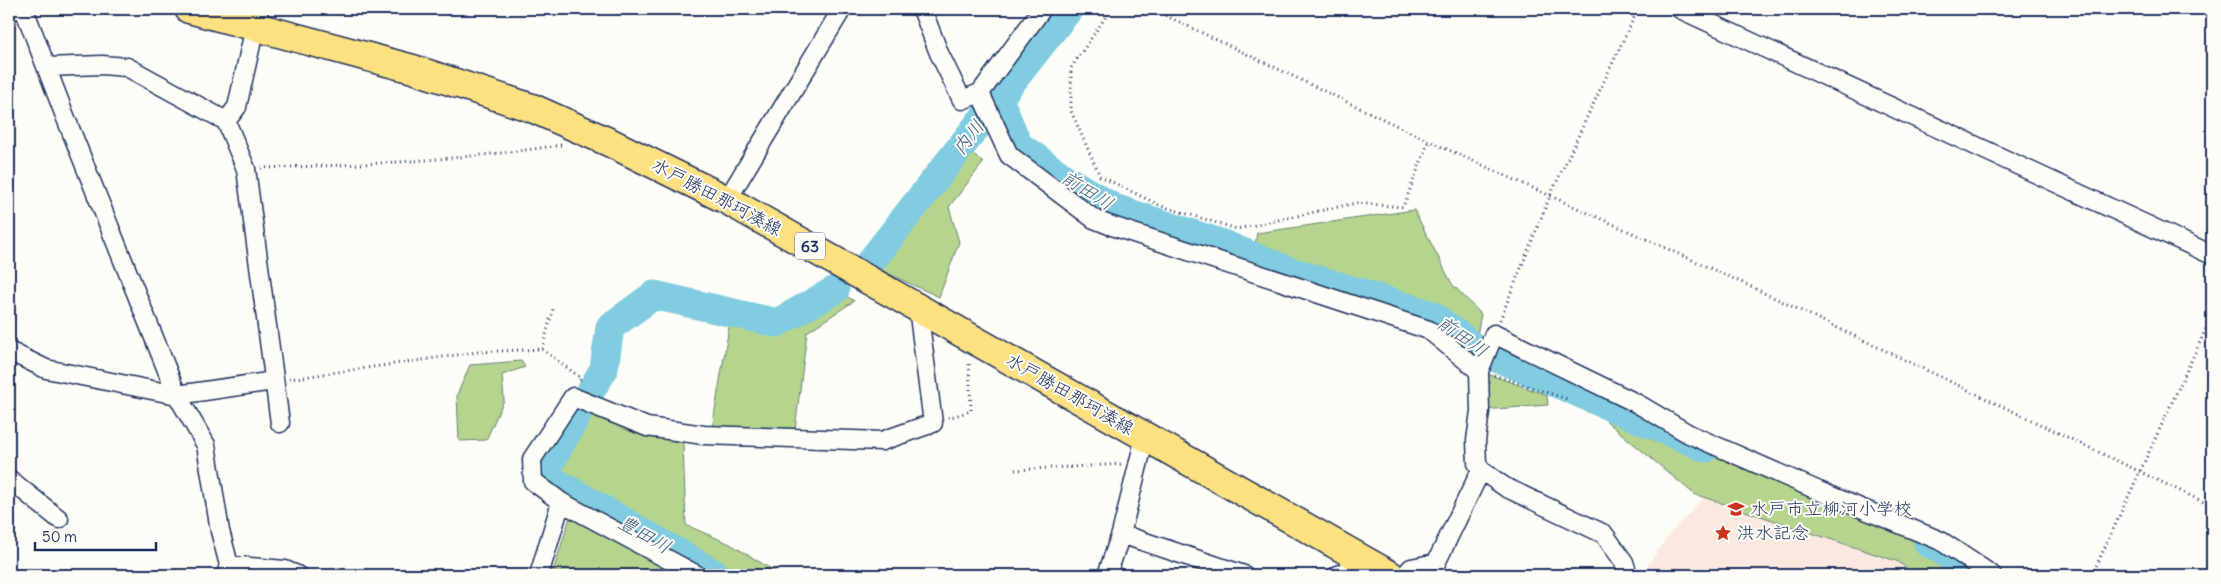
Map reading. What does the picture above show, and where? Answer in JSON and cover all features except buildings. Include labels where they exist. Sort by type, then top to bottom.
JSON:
[{"type":"main road","name":"水戸勝田那珂湊線","points":[[189,9],[257,18],[532,108],[611,143],[727,200],[1390,575]]},
{"type":"street","points":[[9,13],[14,9]]},
{"type":"street","points":[[24,9],[177,395],[206,445],[228,570],[285,570],[297,575]]},
{"type":"street","points":[[727,200],[842,9]]},
{"type":"street","points":[[922,9],[939,54],[962,100],[982,98]]},
{"type":"street","points":[[982,98],[1042,9]]},
{"type":"street","points":[[1680,9],[2212,256]]},
{"type":"street","points":[[226,121],[237,107],[257,18]]},
{"type":"street","points":[[46,67],[102,65],[127,68],[226,121],[246,169],[280,423]]},
{"type":"street","points":[[982,98],[1009,155],[1094,219],[1109,226],[1429,330],[1479,371]]},
{"type":"street","points":[[697,575],[561,502],[533,481],[532,459],[573,396],[647,427],[704,435],[882,441],[933,423],[918,308]]},
{"type":"street","points":[[1628,575],[1624,562],[1604,534],[1505,487],[1481,470],[1477,463],[1476,441],[1480,411],[1479,371],[1494,334],[1638,404],[1689,434],[1819,491],[1941,541],[1992,575]]},
{"type":"street","points":[[9,351],[46,369],[177,395],[274,381]]},
{"type":"street","points":[[1107,575],[1121,534],[1145,437]]},
{"type":"street","points":[[1405,575],[1411,568],[1436,563],[1481,470]]},
{"type":"street","points":[[9,478],[59,519]]},
{"type":"street","points":[[539,575],[561,502]]},
{"type":"street","points":[[1121,534],[1244,575]]},
{"type":"street","points":[[1338,575],[1345,572],[1358,557]]},
{"type":"path","points":[[1111,9],[1071,68],[1071,111],[1100,176],[1161,206],[1237,229],[1356,203],[1403,208],[1429,142]]},
{"type":"path","points":[[1152,9],[1429,142],[1743,284],[2212,506]]},
{"type":"path","points":[[1494,334],[1550,196],[1638,9]]},
{"type":"path","points":[[246,169],[390,164],[510,152],[565,144]]},
{"type":"path","points":[[542,348],[553,309]]},
{"type":"path","points":[[2092,575],[2212,316]]},
{"type":"path","points":[[933,423],[971,411],[969,337]]},
{"type":"path","points":[[274,381],[478,352],[542,348],[581,378],[573,396]]},
{"type":"path","points":[[1479,371],[1566,399]]},
{"type":"path","points":[[1015,470],[1139,463]]},
{"type":"shaded area","name":"水戸市立柳河小学校","points":[[1718,483],[1929,575],[1641,575],[1669,535]]},
{"type":"green space","points":[[970,150],[983,163],[949,207],[959,242],[939,297],[872,266]]},
{"type":"green space","points":[[1414,210],[1452,284],[1481,314],[1475,346],[1436,309],[1254,250],[1257,233]]},
{"type":"green space","points":[[842,293],[854,301],[807,332],[795,430],[712,428],[730,321],[780,328]]},
{"type":"green space","points":[[521,361],[525,367],[502,375],[504,400],[486,440],[459,441],[457,395],[470,365]]},
{"type":"green space","points":[[1479,371],[1547,395],[1548,405],[1482,410]]},
{"type":"green space","points":[[1581,400],[1937,547],[1971,575],[1914,575],[1899,562],[1694,494]]},
{"type":"green space","points":[[589,414],[638,433],[683,443],[686,525],[730,544],[781,575],[730,575],[555,472]]},
{"type":"green space","points":[[570,517],[681,574],[681,575],[552,575]]},
{"type":"waterway","name":"内川","points":[[868,265],[1069,9]]},
{"type":"waterway","name":"前田川","points":[[999,99],[1018,145],[1067,180],[1114,208],[1220,243],[1287,270],[1432,315],[1483,354],[1505,361],[1706,448]]},
{"type":"waterway","name":"内川","points":[[587,397],[604,369],[610,327],[654,295],[777,323],[835,290]]},
{"type":"waterway","name":"豊田川","points":[[583,404],[543,475],[717,575]]},
{"type":"waterway","points":[[566,501],[569,490]]},
{"type":"waterway","name":"前田川","points":[[1928,543],[1937,547],[1976,575]]},
{"type":"place","name":"水戸市立柳河小学校","points":[[1736,509]]},
{"type":"place","name":"洪水記念","points":[[1723,533]]}]
